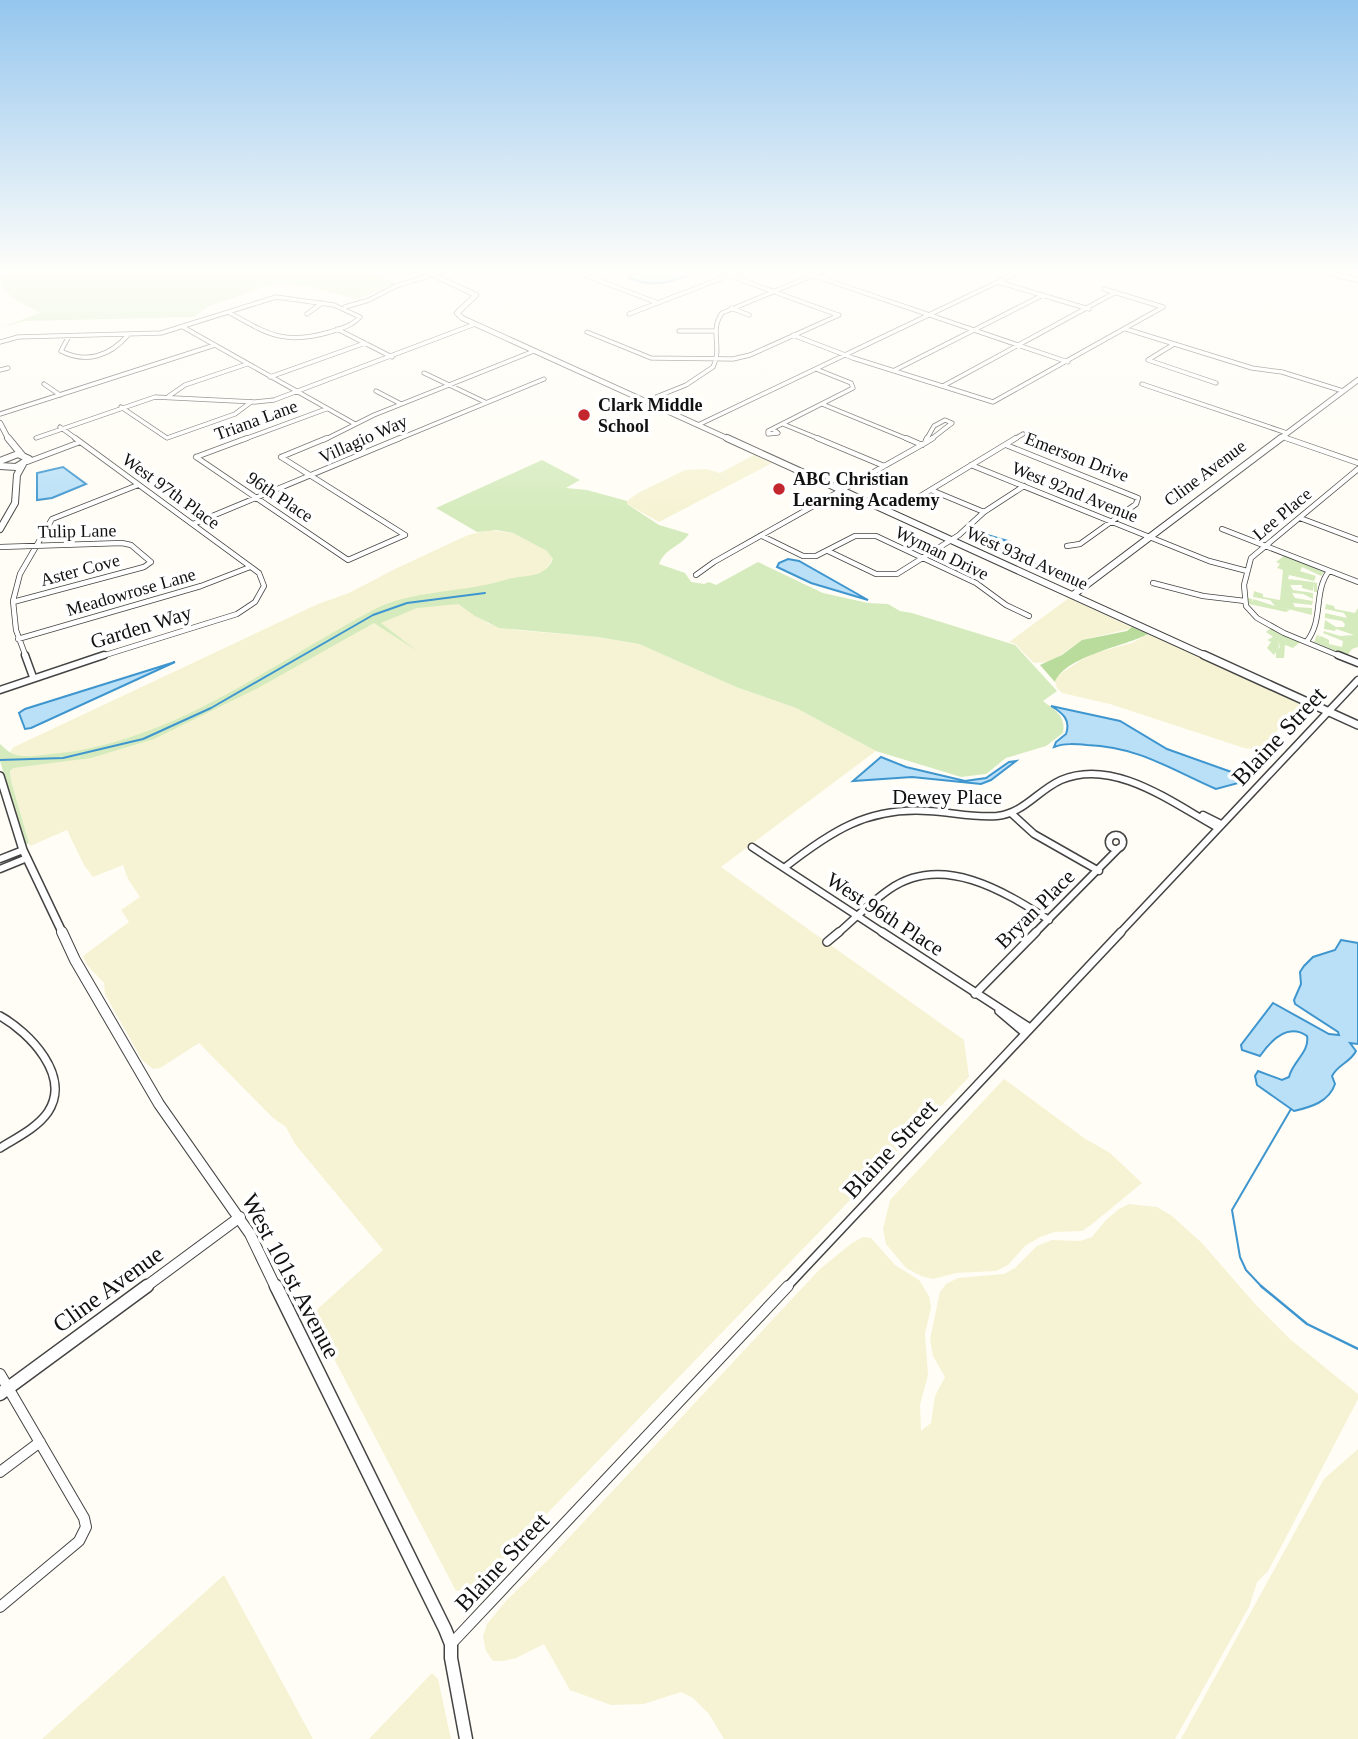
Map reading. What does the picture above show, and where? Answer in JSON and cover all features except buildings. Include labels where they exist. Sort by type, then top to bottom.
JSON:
[{"type":"street","points":[[61,351],[77,358],[110,351]]},
{"type":"street","points":[[0,414],[196,351]]},
{"type":"street","points":[[225,351],[355,424]]},
{"type":"street","points":[[270,376],[342,351]]},
{"type":"street","points":[[381,351],[392,357]]},
{"type":"street","points":[[36,438],[60,427],[151,398],[169,396],[270,400],[406,351]]},
{"type":"street","points":[[313,477],[281,457],[323,441],[401,404],[535,351]]},
{"type":"street","name":"West 93rd Avenue","points":[[535,351],[1358,725]]},
{"type":"street","points":[[634,351],[651,358],[716,359],[741,358],[756,351]]},
{"type":"street","points":[[646,401],[702,376],[713,368],[716,351]]},
{"type":"street","points":[[835,351],[993,402],[1087,351]]},
{"type":"street","points":[[698,425],[853,351]]},
{"type":"street","points":[[895,370],[932,351]]},
{"type":"street","points":[[943,386],[1010,351]]},
{"type":"street","points":[[1035,351],[1068,362]]},
{"type":"street","points":[[1162,351],[1148,360],[1216,383]]},
{"type":"street","points":[[1200,351],[1343,391]]},
{"type":"street","points":[[169,396],[189,383],[247,364]]},
{"type":"street","points":[[0,370],[8,368]]},
{"type":"street","points":[[772,429],[851,390],[853,384],[815,369]]},
{"type":"street","points":[[424,373],[485,402]]},
{"type":"street","name":"Villagio Way","points":[[193,524],[313,477],[393,440],[544,379]]},
{"type":"street","name":"Cline Avenue","points":[[1073,595],[1358,380]]},
{"type":"street","points":[[44,384],[60,395]]},
{"type":"street","points":[[1142,384],[1358,463]]},
{"type":"street","points":[[376,391],[401,404]]},
{"type":"street","points":[[121,407],[167,438],[235,414],[251,401]]},
{"type":"street","points":[[822,404],[924,444]]},
{"type":"street","name":"Triana Lane","points":[[196,457],[326,410]]},
{"type":"street","points":[[696,575],[924,444],[951,423],[945,420],[937,423],[929,431],[924,444]]},
{"type":"street","points":[[0,423],[13,447],[24,459]]},
{"type":"street","points":[[783,424],[884,466]]},
{"type":"street","name":"West 97th Place","points":[[60,427],[264,579]]},
{"type":"street","points":[[913,505],[914,500],[1023,434]]},
{"type":"street","points":[[2,463],[43,455],[80,442]]},
{"type":"street","name":"Emerson Drive","points":[[1006,445],[1138,498],[1136,504],[1110,522]]},
{"type":"street","points":[[2,463],[13,447]]},
{"type":"street","name":"96th Place","points":[[196,457],[348,560],[405,535],[313,477]]},
{"type":"street","points":[[2,463],[24,459]]},
{"type":"street","points":[[0,529],[15,503],[17,475],[24,459]]},
{"type":"street","points":[[2,463],[17,475]]},
{"type":"street","name":"West 92nd Avenue","points":[[971,465],[1214,563],[1247,571]]},
{"type":"street","name":"Lee Place","points":[[1245,601],[1247,571],[1251,558],[1358,469]]},
{"type":"street","points":[[33,677],[18,639],[13,602],[18,579],[36,545],[50,523],[58,516],[138,485]]},
{"type":"street","points":[[828,551],[876,574],[897,574],[952,540],[969,528],[984,512],[1024,486]]},
{"type":"street","points":[[931,490],[984,512]]},
{"type":"street","points":[[1300,518],[1358,540]]},
{"type":"street","points":[[1067,546],[1078,545],[1110,522]]},
{"type":"street","points":[[1222,528],[1358,582]]},
{"type":"street","name":"Wyman Drive","points":[[762,536],[803,556],[816,556],[863,534],[876,536],[976,583],[1029,616]]},
{"type":"street","name":"Tulip Lane","points":[[0,547],[122,543],[131,545],[149,560]]},
{"type":"street","name":"Aster Cove","points":[[13,602],[144,567],[150,563],[149,560]]},
{"type":"street","name":"Meadowrose Lane","points":[[18,639],[201,586],[250,567]]},
{"type":"street","points":[[1307,641],[1318,628],[1320,584],[1329,571]]},
{"type":"street","name":"Garden Way","points":[[0,687],[237,614],[260,597],[264,591],[264,579]]},
{"type":"street","points":[[1153,583],[1202,596],[1245,601],[1248,610],[1260,620],[1358,663]]},
{"type":"street","name":"Blaine Street","points":[[451,1644],[1358,680]]},
{"type":"street","name":"Dewey Place","points":[[784,868],[841,826],[877,812],[916,809],[986,817],[1011,813],[1023,808],[1059,781],[1093,775],[1135,783],[1220,826]]},
{"type":"street","name":"West 101st Avenue","points":[[0,776],[25,854],[75,960],[159,1104],[240,1217],[451,1644],[451,1658],[466,1739]]},
{"type":"street","points":[[1011,813],[1034,834],[1099,871]]},
{"type":"street","name":"West 96th Place","points":[[752,847],[975,994],[998,1010],[1004,1018],[1028,1030]]},
{"type":"street","name":"Bryan Place","points":[[975,994],[1119,848]]},
{"type":"street","points":[[0,859],[25,854]]},
{"type":"street","points":[[0,869],[25,854]]},
{"type":"street","points":[[827,942],[901,881],[925,874],[979,881],[995,887],[1049,920]]},
{"type":"street","points":[[0,1016],[29,1035],[44,1058],[56,1088],[50,1108],[33,1126],[0,1148]]},
{"type":"street","name":"Cline Avenue","points":[[4,1391],[240,1217]]},
{"type":"street","points":[[0,1374],[4,1391],[40,1442],[84,1518],[85,1532],[79,1541],[0,1607]]},
{"type":"street","points":[[0,1472],[40,1442]]},
{"type":"shaded area","points":[[754,455],[772,463],[659,522],[627,504],[627,501],[638,493],[685,470],[706,469],[720,473]]},
{"type":"shaded area","points":[[489,530],[513,533],[547,551],[553,559],[544,571],[459,605],[489,624],[515,630],[598,637],[639,644],[736,687],[796,708],[876,751],[721,867],[964,1040],[969,1077],[506,1556],[466,1589],[456,1591],[311,1315],[383,1250],[295,1144],[286,1127],[273,1118],[199,1043],[160,1068],[153,1069],[142,1060],[105,994],[104,983],[87,965],[83,956],[129,922],[121,910],[140,897],[128,879],[123,865],[93,877],[67,830],[30,846],[11,782],[10,752],[14,747],[318,604],[349,593],[468,535]]},
{"type":"shaded area","points":[[1069,598],[1133,628],[1082,640],[1051,662],[1034,663],[1015,644],[1009,642]]},
{"type":"shaded area","points":[[1148,634],[1308,707],[1279,727],[1272,741],[1255,749],[1244,748],[1110,704],[1062,693],[1057,688],[1057,676],[1081,660],[1094,653],[1132,643]]},
{"type":"shaded area","points":[[1004,1079],[1084,1138],[1110,1153],[1142,1183],[1082,1231],[1055,1232],[1040,1237],[1025,1246],[1008,1265],[996,1271],[956,1273],[933,1279],[921,1276],[906,1268],[886,1244],[883,1229],[890,1200]]},
{"type":"shaded area","points":[[1129,1204],[1157,1207],[1172,1216],[1202,1243],[1255,1304],[1291,1340],[1358,1394],[1358,1399],[1282,1545],[1268,1571],[1257,1582],[1249,1607],[1175,1739],[724,1739],[709,1714],[693,1698],[681,1692],[644,1704],[611,1705],[570,1690],[544,1644],[516,1658],[493,1661],[486,1651],[483,1636],[487,1624],[505,1602],[549,1559],[820,1269],[852,1243],[863,1237],[871,1238],[895,1265],[919,1280],[929,1296],[931,1307],[925,1334],[928,1375],[920,1405],[921,1431],[931,1423],[935,1396],[945,1377],[933,1356],[930,1339],[940,1292],[946,1284],[958,1278],[1004,1274],[1015,1268],[1037,1246],[1052,1240],[1080,1241],[1092,1237],[1106,1220]]},
{"type":"shaded area","points":[[1358,1449],[1358,1739],[1181,1739],[1324,1479]]},
{"type":"shaded area","points":[[224,1575],[313,1739],[42,1739]]},
{"type":"shaded area","points":[[432,1673],[438,1679],[451,1739],[369,1739]]},
{"type":"green space","points":[[542,460],[580,480],[566,488],[587,490],[627,501],[627,504],[659,525],[689,534],[665,554],[659,564],[685,573],[691,582],[709,582],[716,585],[758,562],[823,593],[868,603],[888,604],[900,611],[1015,645],[1057,691],[1043,701],[1061,718],[1063,733],[1046,746],[1006,758],[986,774],[961,777],[876,751],[796,708],[736,687],[639,644],[598,637],[499,628],[458,604],[417,608],[381,623],[417,651],[374,623],[258,688],[154,739],[91,758],[13,768],[10,771],[11,781],[29,843],[25,845],[0,761],[0,744],[13,754],[24,756],[105,745],[147,731],[227,694],[381,606],[411,597],[539,573],[549,566],[553,559],[547,551],[513,533],[496,530],[477,532],[436,508]]},
{"type":"green space","points":[[1270,549],[1324,572],[1321,576],[1302,567],[1300,571],[1316,576],[1314,581],[1289,575],[1288,579],[1317,583],[1317,592],[1314,592],[1314,583],[1313,591],[1302,588],[1302,585],[1290,585],[1293,590],[1313,593],[1313,599],[1292,593],[1295,598],[1313,601],[1312,605],[1293,603],[1295,607],[1312,608],[1312,615],[1249,604],[1248,598],[1252,599],[1252,602],[1253,599],[1275,606],[1270,600],[1253,597],[1254,591],[1263,594],[1263,597],[1280,600],[1283,570],[1277,568],[1280,564],[1276,562],[1284,556]]},
{"type":"green space","points":[[1326,604],[1334,606],[1335,609],[1355,613],[1358,608],[1358,647],[1352,649],[1347,656],[1314,642],[1317,635],[1320,636],[1317,640],[1321,636],[1329,640],[1329,644],[1342,647],[1343,641],[1323,633],[1324,631],[1340,636],[1354,635],[1336,629],[1324,629],[1325,620],[1336,627],[1344,627],[1345,624],[1325,618],[1325,613],[1347,618],[1344,613],[1325,609]]},
{"type":"green space","points":[[1132,627],[1148,634],[1071,665],[1055,682],[1040,665],[1062,655],[1082,640],[1127,631]]},
{"type":"green space","points":[[1271,628],[1301,641],[1293,648],[1285,645],[1284,658],[1276,658],[1276,652],[1274,655],[1267,648],[1271,642],[1267,640],[1273,637],[1266,632]]},
{"type":"water","points":[[63,467],[86,484],[52,498],[37,500],[37,473]]},
{"type":"water","points":[[984,534],[1011,542],[1038,567],[976,539]]},
{"type":"water","points":[[788,559],[799,561],[868,600],[811,583],[777,567]]},
{"type":"water","points":[[175,662],[25,729],[19,713],[25,709]]},
{"type":"water","points":[[1051,706],[1120,721],[1167,749],[1237,774],[1243,778],[1242,782],[1216,789],[1154,760],[1123,750],[1074,744],[1054,747],[1066,734],[1067,721]]},
{"type":"water","points":[[881,757],[906,767],[965,781],[986,778],[1009,762],[1016,761],[991,780],[981,784],[912,777],[853,781]]},
{"type":"water","points":[[1341,940],[1358,943],[1358,1044],[1350,1043],[1356,1051],[1332,1076],[1335,1084],[1328,1095],[1313,1105],[1294,1111],[1257,1085],[1255,1076],[1258,1071],[1282,1080],[1289,1077],[1306,1047],[1307,1036],[1300,1032],[1287,1032],[1269,1044],[1260,1056],[1242,1050],[1241,1045],[1273,1003],[1329,1034],[1339,1035],[1295,1004],[1294,1000],[1301,984],[1300,972],[1304,966],[1313,957],[1335,950]]},
{"type":"waterway","points":[[0,760],[63,758],[143,739],[211,708],[373,615],[407,603],[485,593]]},
{"type":"waterway","points":[[1262,1286],[1246,1270],[1240,1257],[1232,1210],[1291,1109]]},
{"type":"waterway","points":[[1262,1286],[1307,1324],[1358,1349]]},
{"type":"place","name":"Clark Middle School","points":[[584,415]]},
{"type":"place","name":"ABC Christian Learning Academy","points":[[779,489]]}]
